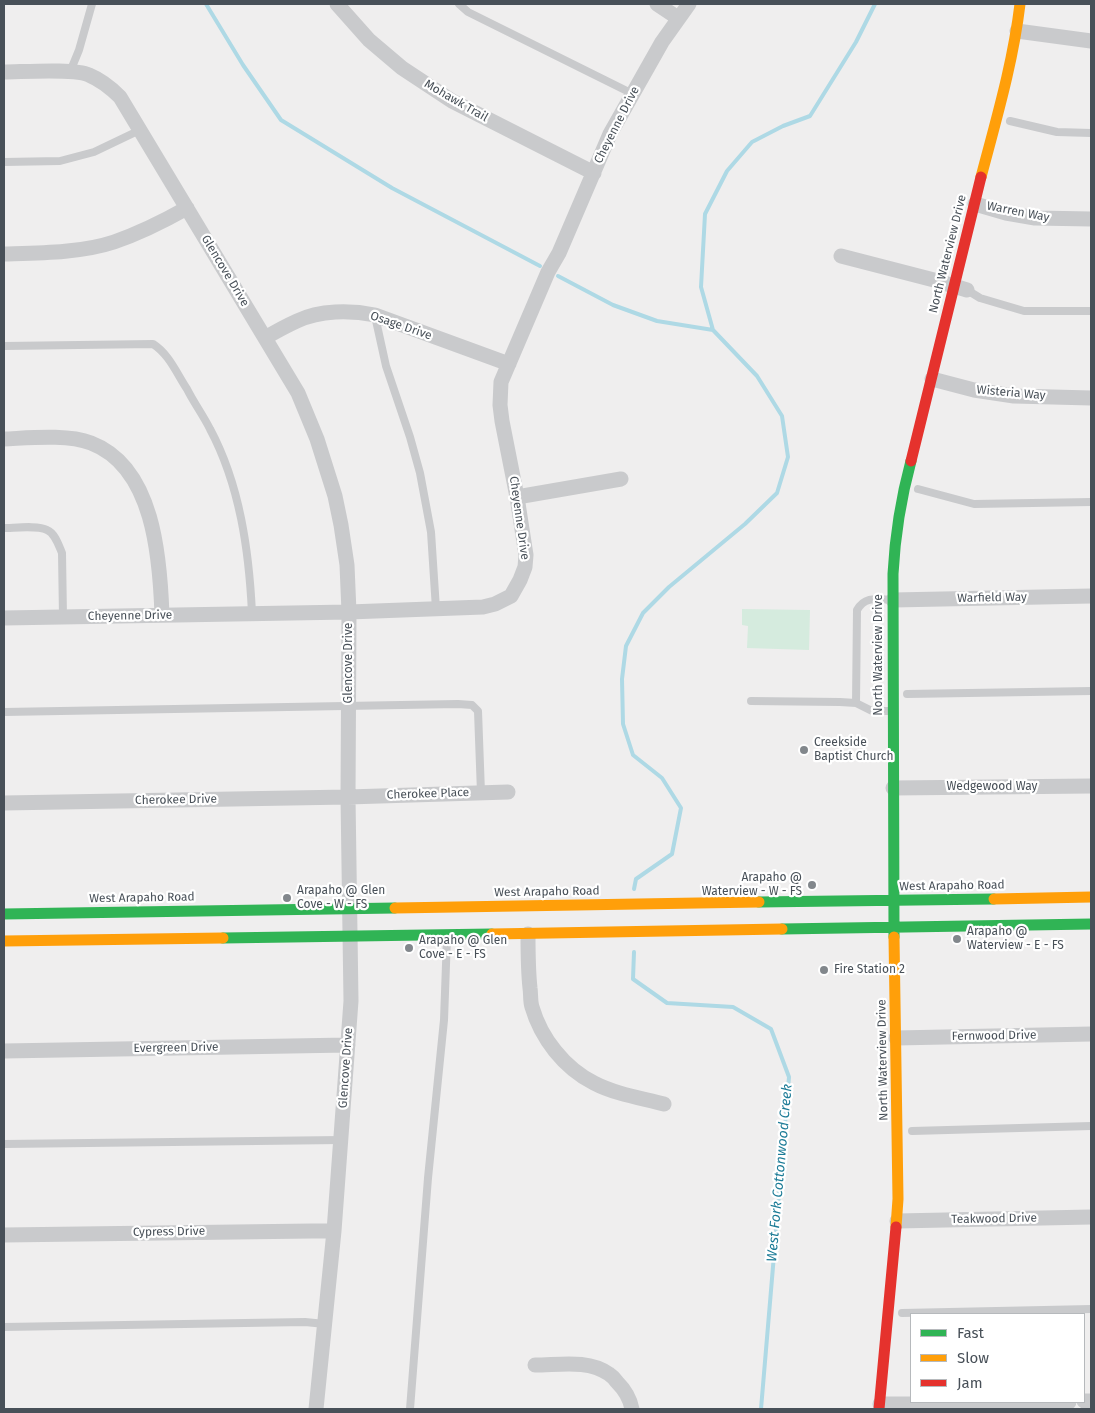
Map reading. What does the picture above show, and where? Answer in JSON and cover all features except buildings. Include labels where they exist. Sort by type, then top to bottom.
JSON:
[{"type":"main road","name":"North Waterview Drive","points":[[888,1404],[907,1221],[898,1175],[907,1038],[894,928],[893,900],[904,788],[893,711],[903,600],[893,565],[898,516],[941,381],[1026,33],[1020,4]]},
{"type":"main road","points":[[917,493],[921,476]]},
{"type":"main road","points":[[908,888],[908,941]]},
{"type":"main road","name":"West Arapaho Road","points":[[4,941],[894,928],[908,914],[1091,897]]},
{"type":"main road","name":"West Arapaho Road","points":[[4,914],[893,900],[908,914],[1091,924]]},
{"type":"main road","points":[[572,916],[602,914],[615,911],[626,905]]},
{"type":"main road","points":[[528,934],[535,918],[556,916]]},
{"type":"street","name":"Mohawk Trail","points":[[337,4],[368,40],[402,68],[452,101],[594,173]]},
{"type":"street","points":[[657,4],[678,18]]},
{"type":"street","name":"Cheyenne Drive","points":[[4,618],[349,612],[483,607],[495,604],[511,596],[525,567],[526,554],[500,405],[501,382],[548,272],[559,254],[610,134],[662,42],[689,4]]},
{"type":"street","points":[[1026,33],[1091,41]]},
{"type":"street","name":"Glencove Drive","points":[[4,72],[70,72],[87,74],[108,86],[120,97],[298,393],[318,439],[341,525],[347,565],[349,612],[348,797],[351,1001],[334,1232],[316,1409]]},
{"type":"street","name":"Warren Way","points":[[985,206],[1006,213],[1035,218],[1091,220]]},
{"type":"street","points":[[4,254],[72,250],[113,242],[155,226],[187,208]]},
{"type":"street","points":[[841,256],[964,289]]},
{"type":"street","name":"Osage Drive","points":[[265,338],[298,320],[321,313],[365,313],[508,364]]},
{"type":"street","name":"Wisteria Way","points":[[941,381],[974,390],[1014,396],[1091,398]]},
{"type":"street","points":[[4,438],[72,438],[91,443],[112,455],[128,471],[136,483],[148,513],[156,546],[162,615]]},
{"type":"street","points":[[517,497],[621,479]]},
{"type":"street","name":"Warfield Way","points":[[903,600],[1091,596]]},
{"type":"street","name":"Wedgewood Way","points":[[904,788],[1091,786]]},
{"type":"street","name":"Cherokee Place","points":[[348,797],[508,792]]},
{"type":"street","name":"Cherokee Drive","points":[[4,803],[348,797]]},
{"type":"street","points":[[528,934],[532,1005],[541,1029],[557,1054],[593,1083],[664,1104]]},
{"type":"street","name":"Fernwood Drive","points":[[907,1038],[1091,1034]]},
{"type":"street","name":"Evergreen Drive","points":[[4,1051],[348,1045]]},
{"type":"street","name":"Teakwood Drive","points":[[907,1221],[1091,1217]]},
{"type":"street","name":"Cypress Drive","points":[[4,1234],[334,1232]]},
{"type":"street","points":[[535,1365],[573,1364],[592,1366],[609,1374],[622,1387],[632,1409]]},
{"type":"street","points":[[888,1404],[1002,1403]]},
{"type":"lane","points":[[70,72],[79,50],[92,4]]},
{"type":"lane","points":[[459,4],[468,12],[632,94]]},
{"type":"lane","points":[[1010,121],[1057,132],[1091,133]]},
{"type":"lane","points":[[4,162],[60,161],[94,152],[140,130]]},
{"type":"lane","points":[[964,289],[980,298],[1024,310],[1091,311]]},
{"type":"lane","points":[[375,315],[386,366],[420,472],[430,532],[436,609]]},
{"type":"lane","points":[[4,346],[153,344],[160,348],[211,429],[230,476],[243,530],[250,580],[252,614]]},
{"type":"lane","points":[[917,493],[974,504],[1091,502]]},
{"type":"lane","points":[[4,528],[32,528],[47,530],[52,534],[62,553],[63,617]]},
{"type":"lane","points":[[856,704],[857,610],[861,603],[868,599],[903,600]]},
{"type":"lane","points":[[907,695],[1091,691]]},
{"type":"lane","points":[[751,701],[840,702],[856,704],[872,711],[893,711]]},
{"type":"lane","points":[[4,712],[472,705],[478,711],[481,793]]},
{"type":"lane","points":[[410,1409],[428,1178],[444,1020],[448,935]]},
{"type":"lane","points":[[912,1131],[1091,1126]]},
{"type":"lane","points":[[4,1144],[341,1140]]},
{"type":"lane","points":[[940,1313],[1091,1309]]},
{"type":"lane","points":[[902,1314],[910,1314]]},
{"type":"lane","points":[[4,1328],[305,1322],[325,1324]]},
{"type":"green space","points":[[742,609],[810,610],[809,650],[747,648],[748,626],[742,625]]},
{"type":"waterway","points":[[206,4],[243,65],[281,120],[392,188],[540,266]]},
{"type":"waterway","name":"West Fork Cottonwood Creek","points":[[634,889],[636,879],[672,854],[681,808],[662,778],[633,755],[623,724],[622,679],[626,646],[643,613],[669,587],[745,524],[777,493],[788,457],[782,416],[757,376],[713,330],[701,287],[705,214],[727,171],[752,142],[783,126],[810,116],[856,42],[875,4]]},
{"type":"waterway","points":[[558,276],[613,305],[657,321],[713,330]]},
{"type":"waterway","name":"West Fork Cottonwood Creek","points":[[634,952],[633,979],[667,1003],[733,1007],[771,1029],[789,1077],[761,1409]]},
{"type":"traffic: fast","points":[[894,937],[893,574],[899,517],[911,461]]},
{"type":"traffic: fast","points":[[759,902],[994,899]]},
{"type":"traffic: fast","points":[[4,914],[395,908]]},
{"type":"traffic: fast","points":[[782,929],[1091,924]]},
{"type":"traffic: fast","points":[[223,938],[492,934]]},
{"type":"traffic: slow","points":[[981,177],[1009,70],[1020,4]]},
{"type":"traffic: slow","points":[[994,899],[1091,897]]},
{"type":"traffic: slow","points":[[395,908],[759,902]]},
{"type":"traffic: slow","points":[[492,934],[782,929]]},
{"type":"traffic: slow","points":[[894,937],[898,1199],[896,1227]]},
{"type":"traffic: slow","points":[[4,941],[223,938]]},
{"type":"traffic: jam","points":[[911,461],[981,177]]},
{"type":"traffic: jam","points":[[879,1409],[896,1227]]},
{"type":"place","name":"Creekside Baptist Church","points":[[804,750]]},
{"type":"place","name":"Arapaho @ Waterview - W - FS","points":[[812,885]]},
{"type":"place","name":"Arapaho @ Glen Cove - W - FS","points":[[287,898]]},
{"type":"place","name":"Arapaho @ Waterview - E - FS","points":[[957,939]]},
{"type":"place","name":"Arapaho @ Glen Cove - E - FS","points":[[409,948]]},
{"type":"place","name":"Fire Station 2","points":[[824,970]]}]
